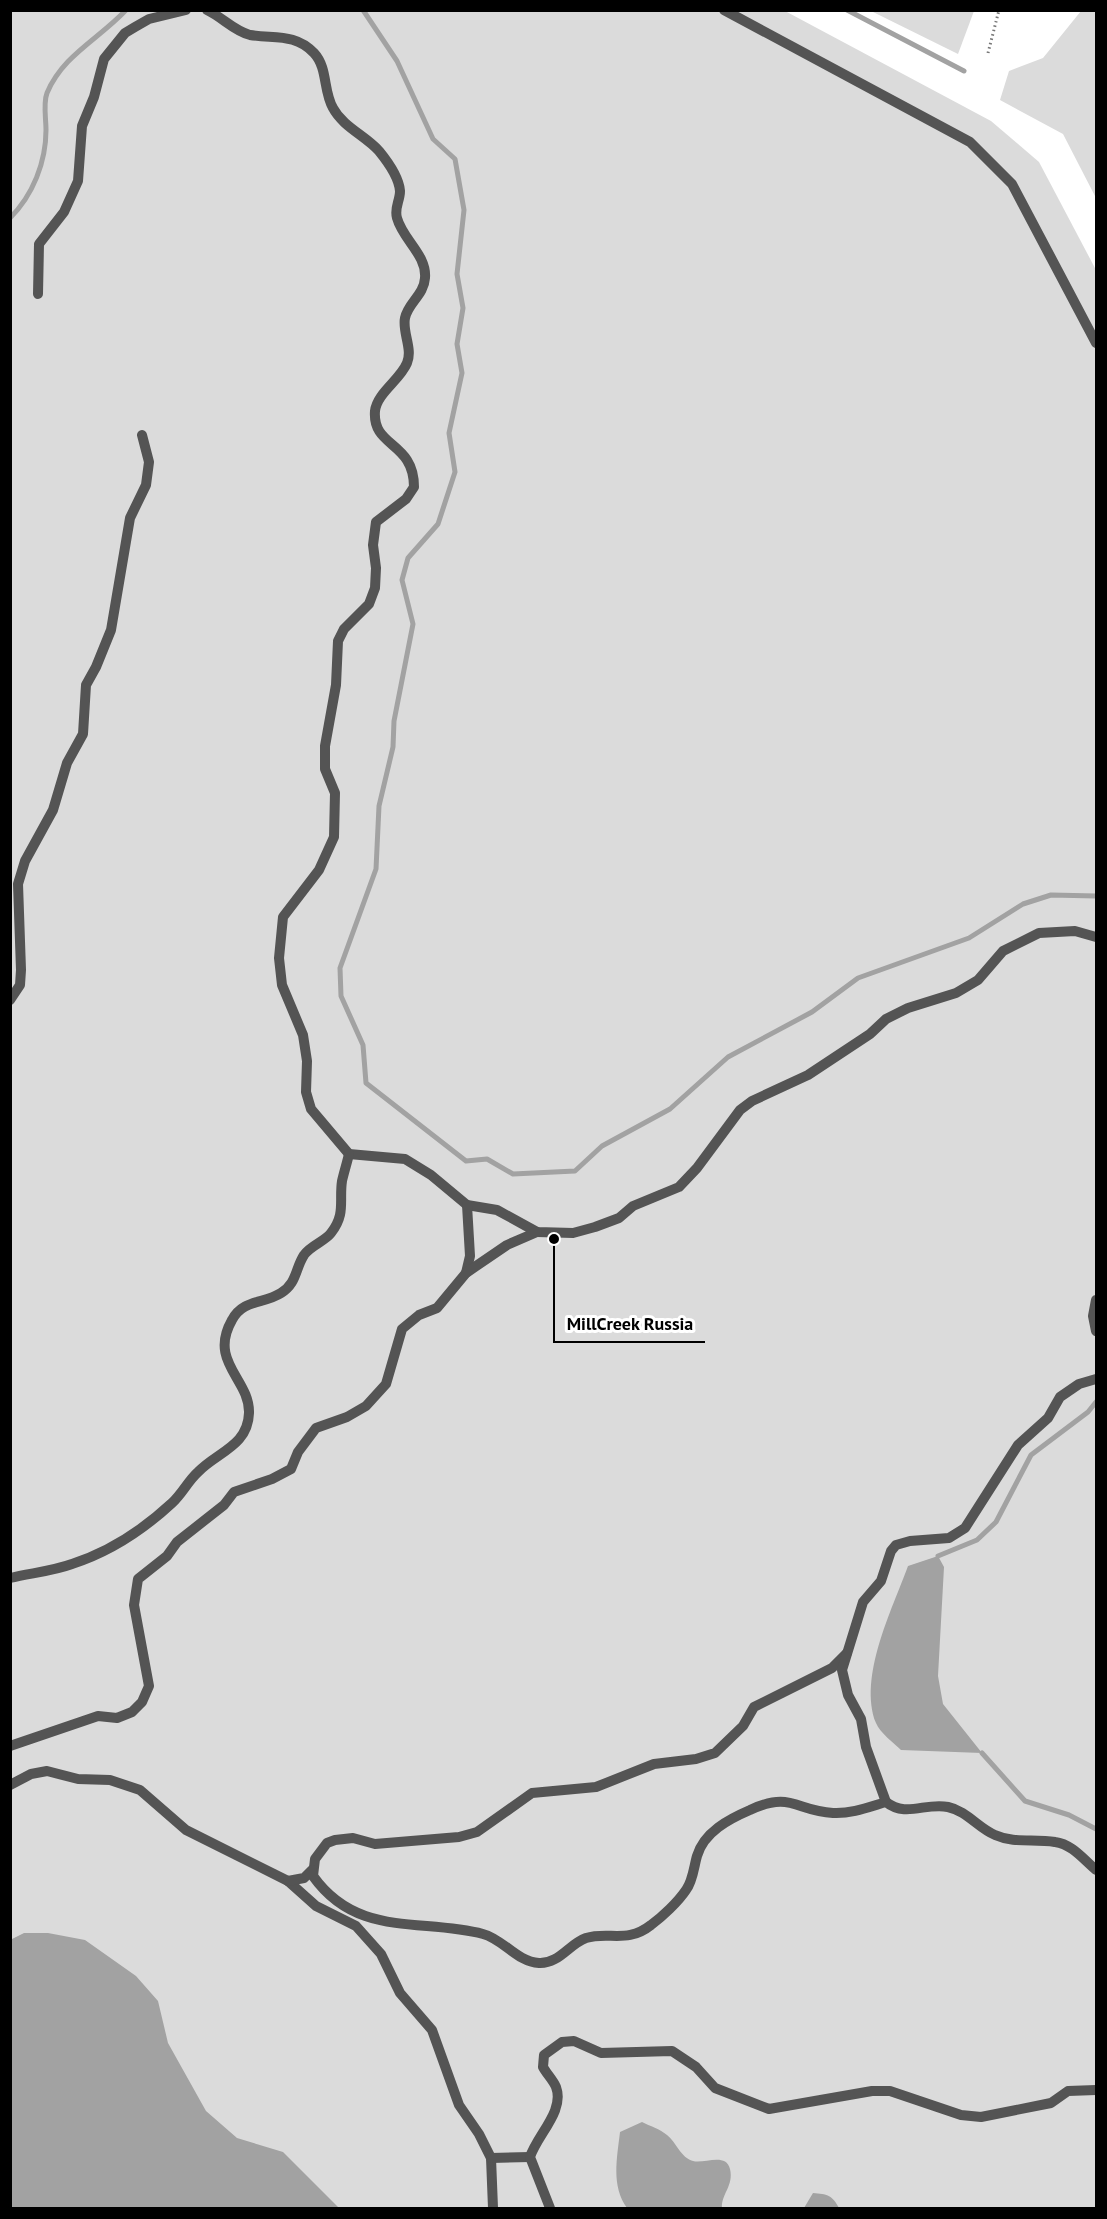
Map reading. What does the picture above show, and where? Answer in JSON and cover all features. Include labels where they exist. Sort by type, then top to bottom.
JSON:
[{"type":"lane","points":[[38,294],[39,244],[64,212],[78,181],[82,126],[94,97],[104,59],[125,33],[135,27],[149,19],[186,10]]},
{"type":"lane","points":[[207,10],[250,34],[289,37],[314,52],[325,74],[331,105],[336,115],[379,151],[397,178],[400,190],[396,209],[397,219],[425,267],[424,287],[404,320],[408,360],[398,379],[376,403],[375,413],[376,427],[385,439],[405,454],[412,465],[414,487],[406,498],[376,522],[373,545],[376,568],[375,588],[369,604],[344,629],[338,641],[336,685],[325,746],[326,769],[334,793],[334,837],[319,870],[284,917],[279,958],[282,985],[303,1035],[307,1061],[306,1092],[311,1109],[349,1154],[405,1159],[431,1175],[467,1205],[496,1210],[537,1232]]},
{"type":"lane","points":[[724,10],[970,142],[1012,184],[1096,343]]},
{"type":"lane","points":[[10,1000],[20,985],[18,884],[25,861],[53,810],[59,782],[85,727],[86,685],[111,630],[130,518],[146,485],[149,462],[142,435]]},
{"type":"lane","points":[[10,1746],[98,1716],[117,1718],[132,1712],[142,1702],[149,1686],[134,1605],[138,1579],[167,1556],[177,1542],[224,1505],[234,1492],[272,1479],[291,1469],[298,1452],[316,1428],[347,1417],[366,1406],[386,1384],[402,1329],[418,1315],[437,1308],[466,1274],[507,1245],[537,1232],[573,1233],[595,1227],[619,1218],[633,1206],[679,1186],[697,1168],[740,1110],[752,1101],[808,1075],[870,1034],[886,1019],[908,1008],[956,993],[978,980],[1004,951],[1039,933],[1075,931],[1096,938]]},
{"type":"lane","points":[[10,1578],[72,1564],[124,1540],[172,1503],[198,1472],[240,1440],[247,1426],[248,1405],[243,1390],[228,1363],[224,1347],[226,1329],[235,1314],[248,1304],[272,1298],[292,1284],[301,1258],[309,1247],[331,1233],[343,1208],[342,1183],[349,1154]]},
{"type":"lane","points":[[466,1274],[470,1256],[467,1205]]},
{"type":"lane","points":[[1096,1300],[1093,1316],[1096,1331]]},
{"type":"lane","points":[[1096,1379],[1079,1384],[1060,1397],[1048,1418],[1018,1445],[965,1527],[949,1538],[910,1541],[896,1545],[891,1551],[881,1581],[863,1602],[842,1670],[848,1695],[861,1719],[866,1747],[886,1802],[895,1809],[947,1807],[959,1811],[996,1836],[1013,1841],[1056,1842],[1068,1846],[1096,1870]]},
{"type":"lane","points":[[288,1881],[304,1878],[312,1870],[327,1843],[334,1840],[353,1838],[375,1844],[459,1837],[477,1832],[532,1793],[596,1787],[654,1764],[696,1759],[714,1753],[730,1741],[754,1707],[832,1668],[847,1653]]},
{"type":"lane","points":[[10,1785],[31,1774],[47,1771],[125,1785],[140,1790],[186,1830],[288,1881],[316,1906],[356,1926],[381,1954],[400,1993],[432,2030],[459,2105],[479,2134],[491,2158],[493,2208]]},
{"type":"lane","points":[[312,1870],[313,1876],[327,1892],[351,1911],[410,1926],[484,1934],[524,1959],[539,1963],[561,1956],[579,1941],[589,1937],[621,1938],[650,1926],[687,1890],[699,1850],[706,1838],[739,1814],[761,1805],[783,1800],[833,1813],[886,1802]]},
{"type":"lane","points":[[550,2208],[530,2157],[536,2140],[549,2122],[556,2105],[556,2085],[543,2067],[544,2055],[562,2042],[574,2041],[601,2053],[672,2051],[696,2067],[715,2088],[769,2109],[872,2091],[890,2091],[961,2115],[981,2117],[1051,2103],[1068,2091],[1096,2090]]},
{"type":"lane","points":[[491,2158],[530,2157]]},
{"type":"path","points":[[988,52],[999,10]]},
{"type":"shaded area","points":[[11,11],[785,11],[991,121],[1039,162],[1096,270],[1096,2208],[11,2208]]},
{"type":"shaded area","points":[[871,11],[974,11],[958,54]]},
{"type":"shaded area","points":[[1081,11],[1096,11],[1096,198],[1063,134],[1000,100],[1009,71],[1043,58]]},
{"type":"shaded area","points":[[938,1556],[944,1567],[938,1676],[943,1704],[982,1753],[901,1750],[876,1723],[871,1685],[879,1644],[886,1623],[908,1566]]},
{"type":"shaded area","points":[[24,1933],[48,1933],[85,1940],[136,1976],[158,2001],[168,2043],[206,2111],[237,2138],[283,2152],[339,2208],[11,2208],[10,1940]]},
{"type":"shaded area","points":[[642,2122],[667,2135],[682,2153],[693,2161],[719,2160],[728,2164],[731,2175],[722,2208],[627,2208],[617,2181],[620,2132]]},
{"type":"shaded area","points":[[813,2193],[829,2196],[839,2208],[804,2208]]},
{"type":"waterway","points":[[10,218],[25,199],[41,166],[46,130],[46,97],[54,80],[62,68],[82,48],[126,10]]},
{"type":"waterway","points":[[363,10],[397,61],[433,139],[455,159],[464,210],[457,274],[463,308],[457,344],[462,373],[449,433],[455,472],[438,524],[408,558],[402,580],[413,624],[394,721],[393,747],[379,806],[376,869],[340,968],[341,996],[363,1045],[366,1083],[466,1161],[487,1159],[513,1174],[575,1171],[602,1146],[670,1109],[728,1057],[812,1012],[858,978],[969,938],[1023,904],[1051,895],[1096,896]]},
{"type":"waterway","points":[[847,10],[964,71]]},
{"type":"waterway","points":[[938,1556],[977,1540],[996,1522],[1031,1455],[1088,1412],[1096,1402]]},
{"type":"waterway","points":[[982,1753],[1025,1801],[1069,1815],[1096,1829]]},
{"type":"place","name":"MillCreek Russia","points":[[554,1239]]}]
